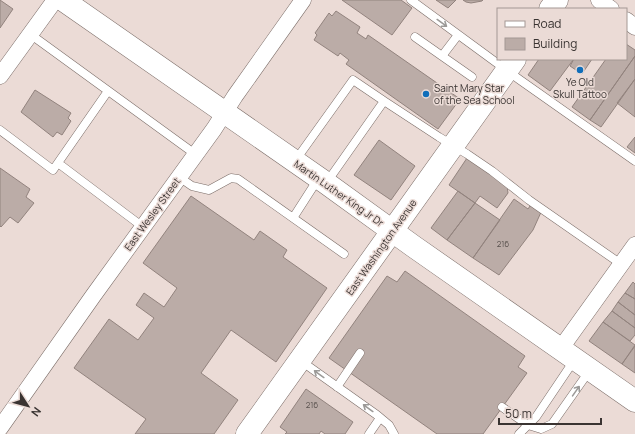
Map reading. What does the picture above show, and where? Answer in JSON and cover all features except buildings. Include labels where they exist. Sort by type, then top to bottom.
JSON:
[{"type":"main road","name":"Martin Luther King Jr Dr","points":[[63,0],[635,401]]},
{"type":"main road","points":[[551,8],[557,0]]},
{"type":"main road","name":"East Washington Avenue","points":[[247,434],[511,64]]},
{"type":"street","points":[[0,76],[55,0]]},
{"type":"street","name":"East Wesley Street","points":[[0,428],[214,129],[224,112],[303,0]]},
{"type":"street","points":[[598,0],[610,8]]},
{"type":"street","points":[[627,21],[635,27]]},
{"type":"street","points":[[575,359],[621,264],[635,245]]},
{"type":"lane","points":[[410,0],[458,35],[497,56]]},
{"type":"lane","points":[[30,34],[195,154]]},
{"type":"lane","points":[[442,56],[458,35]]},
{"type":"lane","points":[[415,37],[472,77]]},
{"type":"lane","points":[[511,64],[635,161]]},
{"type":"lane","points":[[294,162],[353,80],[492,171],[529,200],[621,264]]},
{"type":"lane","points":[[0,130],[53,170],[108,91]]},
{"type":"lane","points":[[293,218],[384,101]]},
{"type":"lane","points":[[58,163],[143,227]]},
{"type":"lane","points":[[179,177],[192,186],[209,190],[231,178],[238,179],[344,254]]},
{"type":"lane","points":[[337,387],[360,353]]},
{"type":"lane","points":[[543,434],[552,424],[575,359]]},
{"type":"lane","points":[[519,434],[536,417],[575,359]]},
{"type":"lane","points":[[300,360],[380,418],[389,426],[394,434]]},
{"type":"lane","points":[[502,407],[528,425],[541,429],[552,424]]},
{"type":"lane","points":[[369,434],[380,418]]},
{"type":"place","name":"Ye Old Skull Tattoo","points":[[580,70]]},
{"type":"place","name":"Saint Mary Star of the Sea School","points":[[426,94]]}]
